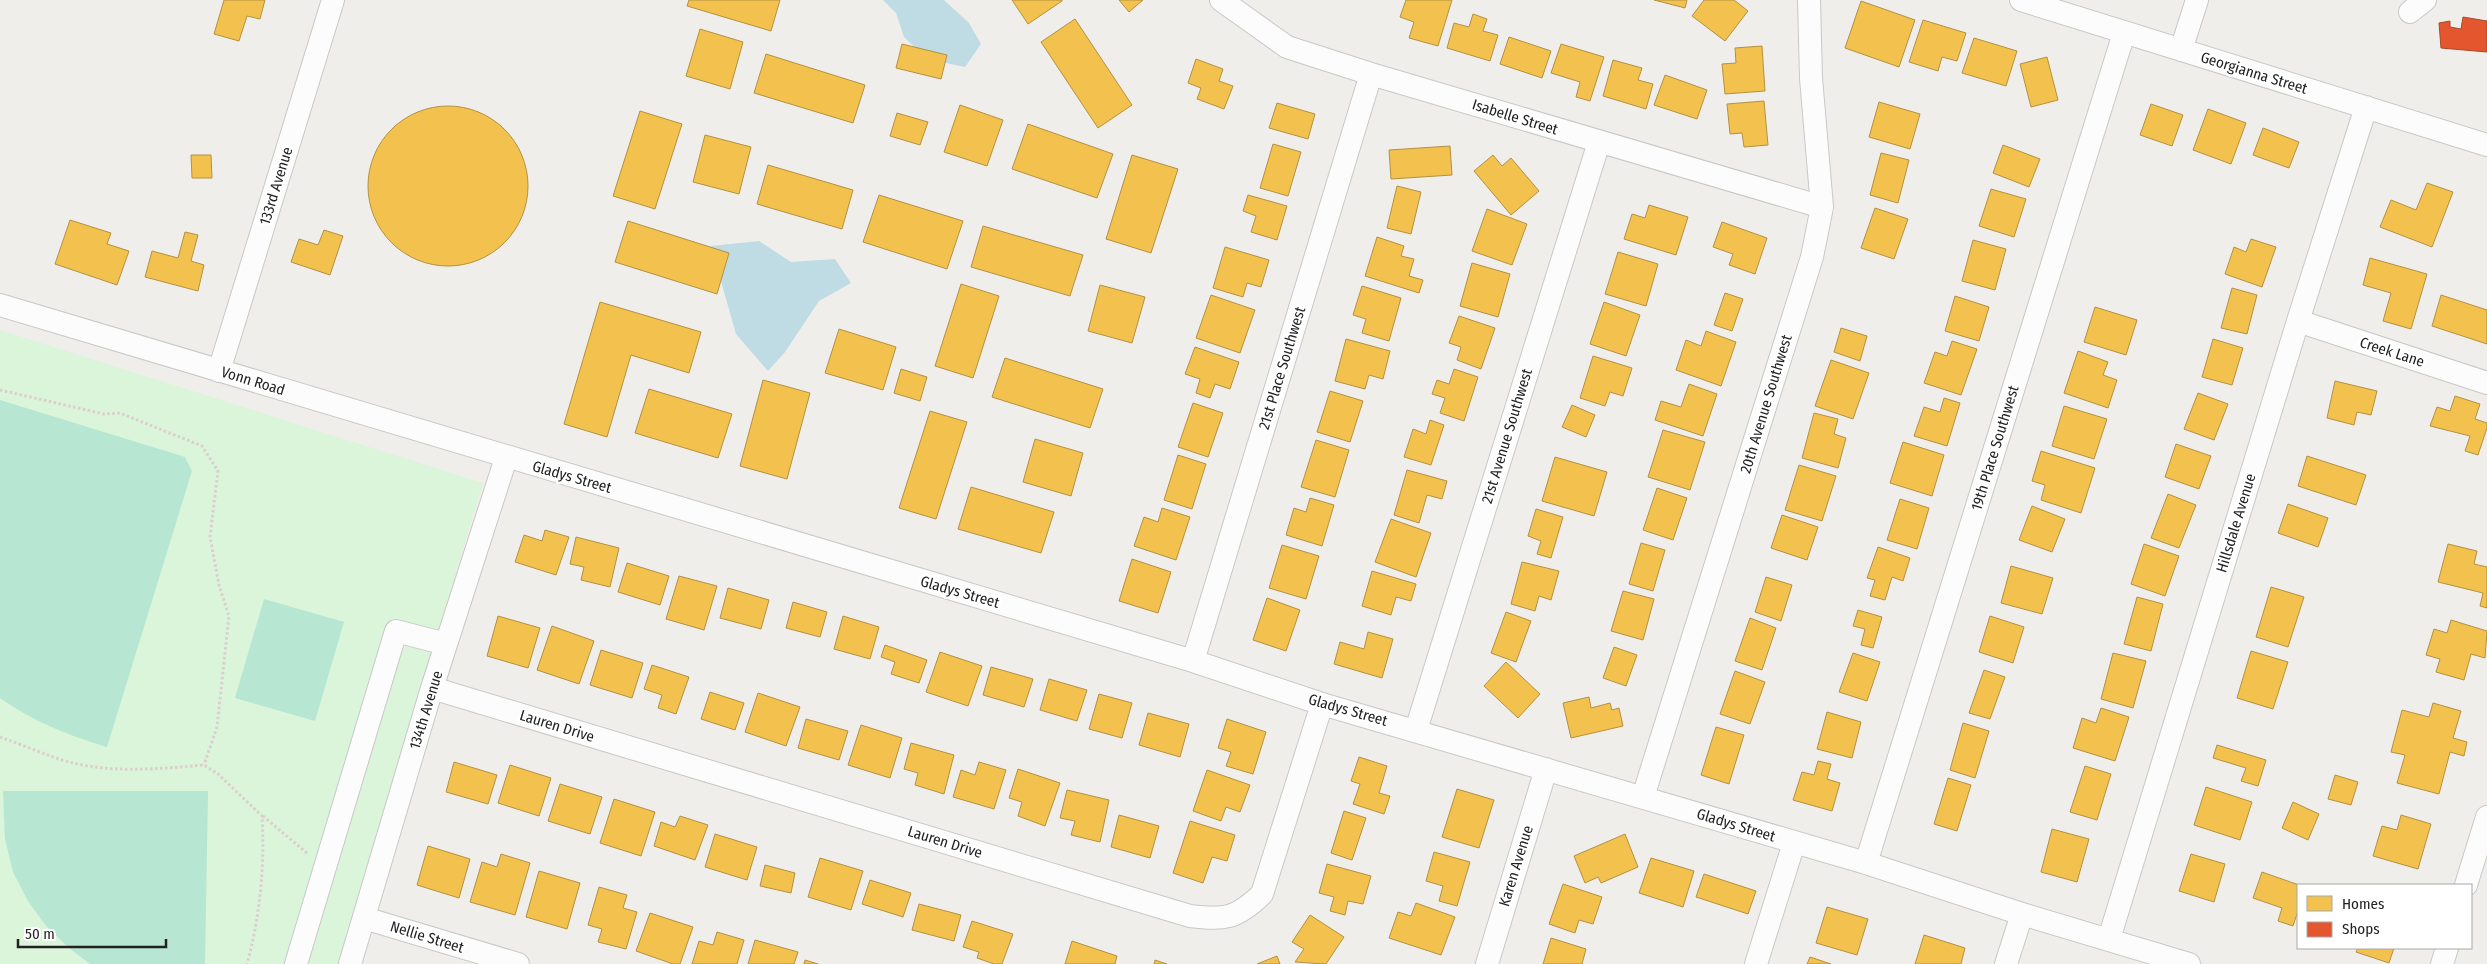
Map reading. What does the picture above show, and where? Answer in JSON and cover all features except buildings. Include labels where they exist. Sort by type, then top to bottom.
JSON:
[{"type":"street","name":"133rd Avenue","points":[[219,371],[333,0]]},
{"type":"street","name":"Isabelle Street","points":[[1221,0],[1287,47],[1599,142],[1822,207]]},
{"type":"street","name":"20th Avenue Southwest","points":[[1643,797],[1812,257],[1822,207],[1811,78],[1809,0]]},
{"type":"street","name":"Georgianna Street","points":[[2020,0],[2487,145]]},
{"type":"street","points":[[2181,50],[2197,0]]},
{"type":"street","name":"19th Place Southwest","points":[[1866,863],[2124,33]]},
{"type":"street","name":"21st Place Southwest","points":[[1193,661],[1372,74]]},
{"type":"street","name":"Hillsdale Avenue","points":[[2109,939],[2298,321],[2366,107]]},
{"type":"street","name":"21st Avenue Southwest","points":[[1416,730],[1599,142]]},
{"type":"street","name":"Vonn Road","points":[[0,305],[506,458]]},
{"type":"street","name":"Creek Lane","points":[[2298,321],[2487,383]]},
{"type":"street","name":"Gladys Street","points":[[506,458],[1193,661],[1322,704],[1866,863],[2022,914],[2189,964]]},
{"type":"street","name":"134th Avenue","points":[[350,964],[432,688],[506,458]]},
{"type":"street","points":[[296,964],[396,630],[446,644]]},
{"type":"street","name":"Lauren Drive","points":[[432,688],[1190,916],[1219,919],[1245,910],[1262,894],[1322,704]]},
{"type":"street","name":"Karen Avenue","points":[[1487,964],[1546,769]]},
{"type":"street","points":[[2466,884],[2487,817]]},
{"type":"street","points":[[1756,964],[1794,843]]},
{"type":"street","points":[[2006,964],[2022,914]]},
{"type":"street","name":"Nellie Street","points":[[364,918],[518,964]]},
{"type":"street","points":[[2442,964],[2446,949]]},
{"type":"path","points":[[0,390],[104,414],[120,412],[202,446],[218,471],[210,537],[219,585],[229,616],[217,727],[204,764]]},
{"type":"path","points":[[0,737],[62,760],[98,767],[164,768],[204,764],[218,774],[262,816],[325,868]]},
{"type":"path","points":[[247,964],[255,937],[260,890],[263,841],[262,816]]},
{"type":"green space","points":[[0,330],[483,483],[338,964],[0,964]]},
{"type":"green space","points":[[0,400],[185,457],[192,471],[107,747],[52,727],[13,707],[0,698]]},
{"type":"green space","points":[[264,599],[344,622],[315,721],[235,698]]},
{"type":"green space","points":[[3,791],[208,791],[205,964],[90,964],[69,948],[46,926],[28,901],[13,872],[5,839]]},
{"type":"water","points":[[883,0],[944,0],[969,23],[981,44],[965,67],[927,59],[904,37],[896,13]]},
{"type":"water","points":[[759,241],[791,262],[835,259],[851,283],[819,301],[785,352],[768,371],[736,334],[711,246]]}]
